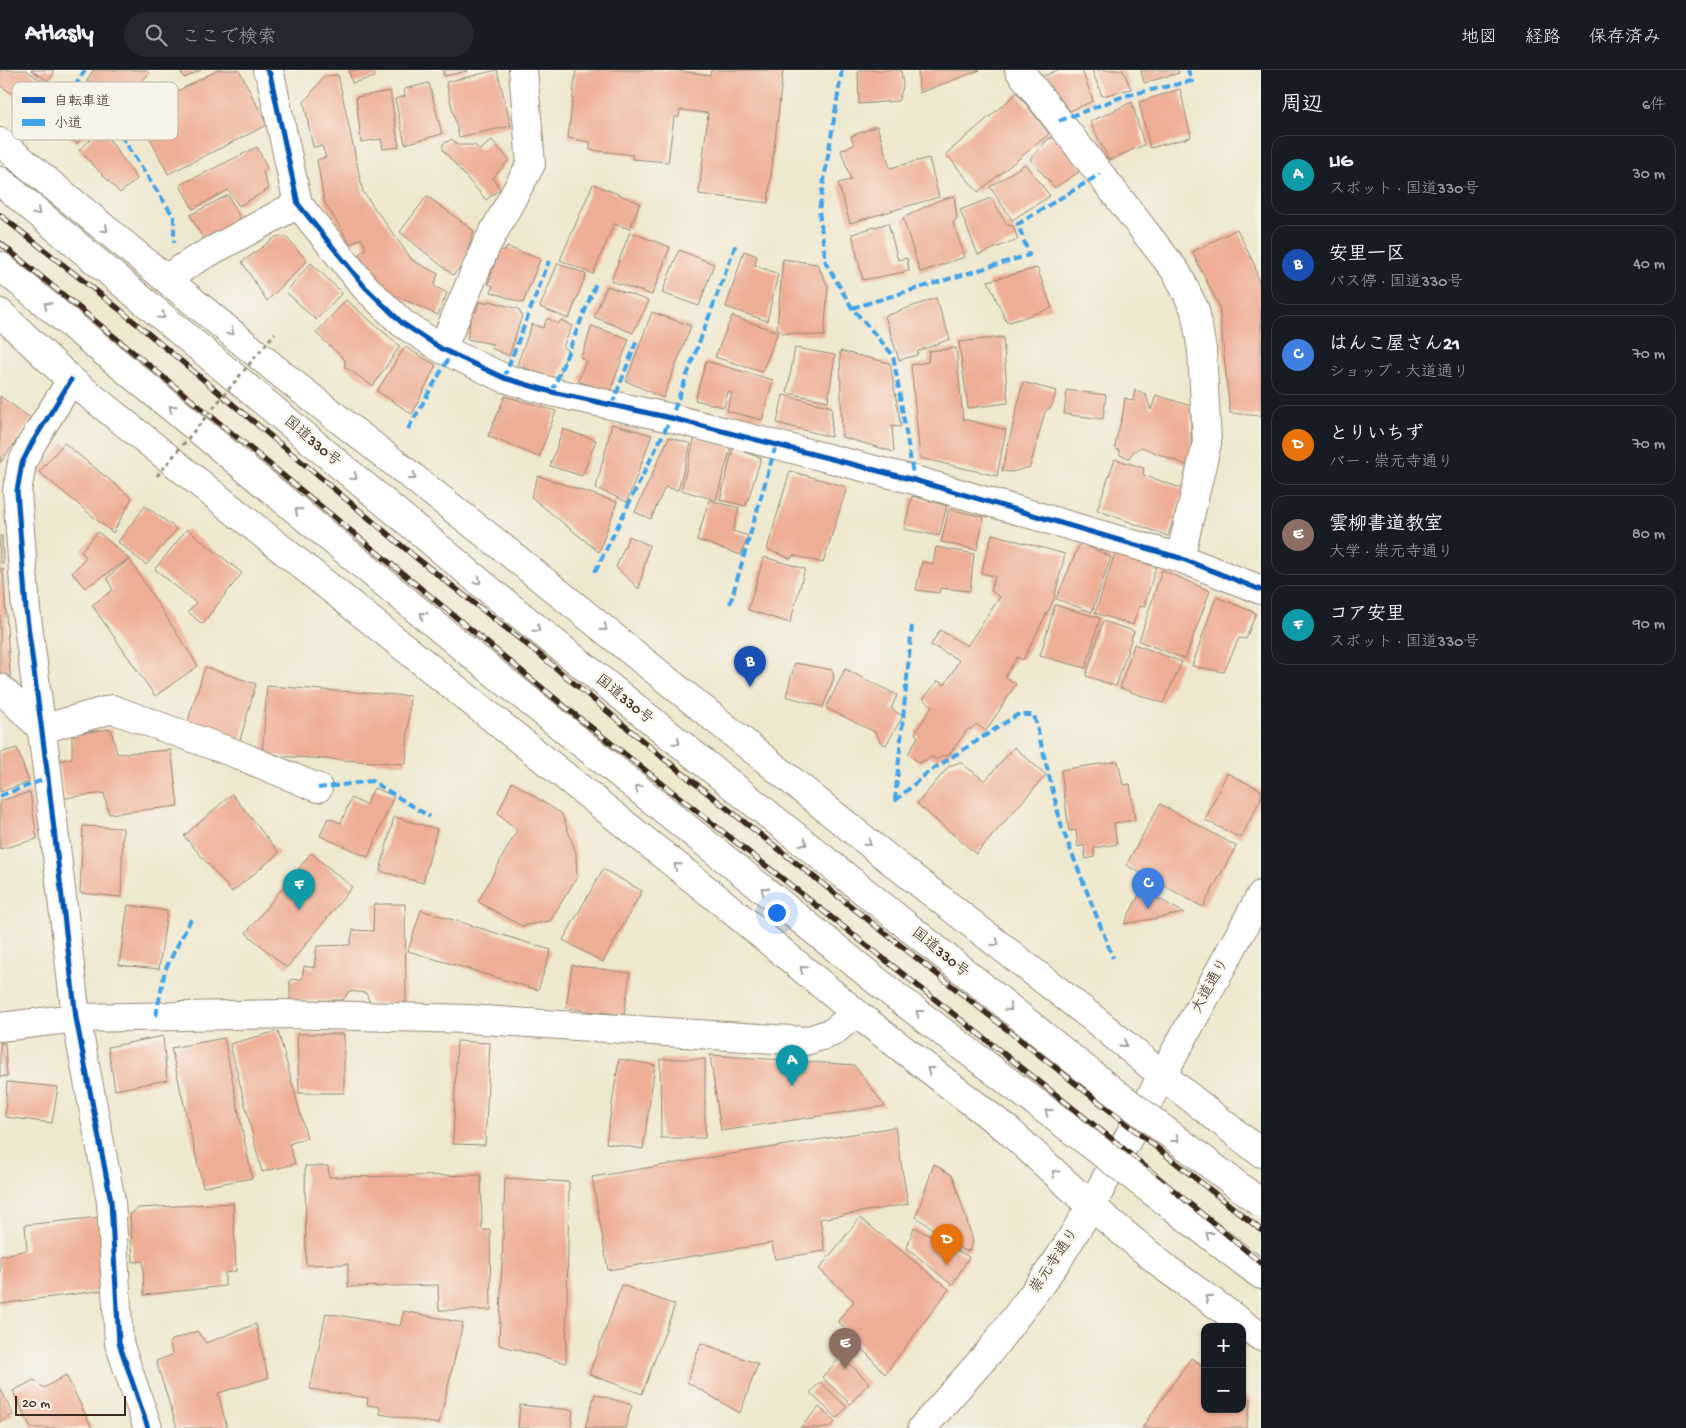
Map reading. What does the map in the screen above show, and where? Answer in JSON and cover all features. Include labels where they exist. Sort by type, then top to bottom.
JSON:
[{"type":"main road","points":[[442,349],[486,246],[530,164],[523,70]]},
{"type":"main road","points":[[1019,70],[1177,273],[1195,310],[1202,350],[1207,443],[1180,558]]},
{"type":"main road","points":[[272,71],[298,204],[364,288],[402,323],[442,349],[504,378],[552,392],[671,418],[914,480],[1180,558],[1261,590]]},
{"type":"main road","points":[[0,142],[285,377],[599,624],[890,860],[1094,1018],[1163,1076],[1261,1153]]},
{"type":"main road","name":"国道330号","points":[[0,181],[499,598],[1109,1088],[1261,1203]]},
{"type":"main road","points":[[167,278],[195,260],[298,204]]},
{"type":"main road","points":[[0,266],[461,646],[893,994],[1261,1275]]},
{"type":"main road","points":[[0,313],[71,380],[856,1012],[1008,1130],[1092,1206],[1167,1269],[1261,1337]]},
{"type":"main road","points":[[71,380],[32,443],[22,463],[17,490],[26,610],[76,1018],[110,1201],[119,1343],[148,1428]]},
{"type":"main road","points":[[0,688],[42,729]]},
{"type":"main road","points":[[42,729],[112,709],[234,754],[318,788]]},
{"type":"main road","name":"大道通り","points":[[1163,1076],[1261,895]]},
{"type":"main road","points":[[0,1028],[76,1018],[284,1014],[468,1019],[806,1041],[833,1032],[856,1012]]},
{"type":"main road","name":"崇元寺通り","points":[[922,1428],[990,1351],[1042,1282],[1092,1206],[1163,1076]]},
{"type":"path","points":[[157,476],[275,333]]},
{"type":"building","points":[[0,70],[26,70],[43,82],[12,82],[12,94],[0,85]]},
{"type":"building","points":[[31,70],[53,70],[54,74],[48,81]]},
{"type":"building","points":[[93,70],[146,70],[149,73],[142,82],[87,81]]},
{"type":"building","points":[[180,70],[201,70],[184,78]]},
{"type":"building","points":[[218,70],[239,70],[267,125],[168,174],[151,140],[178,140],[178,91]]},
{"type":"building","points":[[374,70],[375,77],[352,83],[349,71]]},
{"type":"building","points":[[443,70],[468,70],[468,71],[444,76]]},
{"type":"building","points":[[497,70],[511,126],[459,137],[446,82]]},
{"type":"building","points":[[576,70],[679,70],[710,75],[711,70],[783,70],[768,203],[699,194],[708,113],[680,110],[679,117],[674,117],[668,162],[632,159],[633,155],[590,150],[590,142],[568,138]]},
{"type":"building","points":[[858,70],[901,70],[903,87],[898,101],[859,104]]},
{"type":"building","points":[[918,70],[980,70],[919,93]]},
{"type":"building","points":[[1057,70],[1082,70],[1093,101],[1070,111],[1042,77]]},
{"type":"building","points":[[1092,70],[1123,70],[1131,89],[1102,96]]},
{"type":"building","points":[[1141,70],[1178,70],[1179,73],[1144,83]]},
{"type":"building","points":[[338,75],[363,192],[412,260],[438,274],[434,286],[447,293],[438,315],[392,294],[371,275],[358,255],[366,248],[361,238],[350,244],[324,201],[317,160],[326,157],[322,146],[313,147],[304,102],[325,76]]},
{"type":"building","points":[[429,83],[442,134],[405,144],[395,99],[405,96],[404,89]]},
{"type":"building","points":[[1180,89],[1191,137],[1150,148],[1139,102]]},
{"type":"building","points":[[390,91],[399,147],[383,149],[381,139],[361,142],[356,97]]},
{"type":"building","points":[[1017,93],[1049,134],[978,192],[946,154]]},
{"type":"building","points":[[1132,102],[1144,145],[1109,160],[1090,122]]},
{"type":"building","points":[[877,126],[890,168],[929,158],[939,197],[850,223],[838,183],[851,180],[841,150],[854,145],[851,136]]},
{"type":"building","points":[[1049,138],[1059,138],[1083,169],[1055,188],[1030,159]]},
{"type":"building","points":[[452,139],[458,145],[475,145],[480,150],[492,140],[509,160],[493,178],[500,189],[486,200],[443,150],[443,144]]},
{"type":"building","points":[[90,140],[110,140],[137,179],[120,193],[79,150]]},
{"type":"building","points":[[257,147],[267,168],[263,172],[269,189],[239,206],[228,190],[193,209],[180,185]]},
{"type":"building","points":[[1025,164],[1050,196],[1012,220],[990,187]]},
{"type":"building","points":[[593,184],[640,203],[630,229],[614,224],[593,274],[560,260]]},
{"type":"building","points":[[228,195],[242,222],[205,242],[190,215]]},
{"type":"building","points":[[427,196],[474,231],[463,265],[453,275],[400,232]]},
{"type":"building","points":[[954,196],[957,218],[953,223],[965,257],[920,272],[903,218],[937,201]]},
{"type":"building","points":[[991,198],[1007,225],[1013,226],[1018,239],[978,255],[960,210]]},
{"type":"building","points":[[888,223],[898,260],[907,258],[909,271],[863,280],[852,234]]},
{"type":"building","points":[[1237,229],[1255,266],[1261,293],[1261,416],[1230,413],[1219,306],[1192,252]]},
{"type":"building","points":[[630,232],[670,247],[652,295],[611,281]]},
{"type":"building","points":[[282,236],[287,238],[307,261],[267,301],[242,262],[276,237]]},
{"type":"building","points":[[507,247],[540,259],[523,303],[491,292],[493,286],[488,284],[499,250],[505,251]]},
{"type":"building","points":[[679,250],[714,264],[699,306],[662,293]]},
{"type":"building","points":[[744,251],[757,256],[755,265],[778,274],[767,321],[726,307]]},
{"type":"building","points":[[783,259],[817,264],[828,286],[824,336],[783,333],[777,328]]},
{"type":"building","points":[[311,263],[342,293],[316,320],[286,292]]},
{"type":"building","points":[[558,263],[586,274],[569,319],[540,307]]},
{"type":"building","points":[[1037,268],[1052,308],[1007,323],[988,281]]},
{"type":"building","points":[[607,286],[649,301],[633,333],[594,317]]},
{"type":"building","points":[[936,298],[950,339],[918,351],[917,355],[899,360],[885,316]]},
{"type":"building","points":[[346,300],[400,346],[373,386],[345,367],[345,360],[316,333]]},
{"type":"building","points":[[490,301],[518,309],[522,315],[509,356],[491,348],[493,344],[467,339],[472,310],[476,312],[479,302],[485,303]]},
{"type":"building","points":[[652,312],[691,326],[663,398],[626,381]]},
{"type":"building","points":[[732,316],[778,332],[762,372],[715,357]]},
{"type":"building","points":[[547,318],[558,324],[561,320],[572,326],[563,347],[568,351],[558,380],[517,365],[532,324],[543,328]]},
{"type":"building","points":[[592,326],[629,339],[610,392],[578,381],[586,361],[581,358]]},
{"type":"building","points":[[1003,337],[1008,403],[968,408],[959,342]]},
{"type":"building","points":[[405,347],[436,365],[412,414],[377,391]]},
{"type":"building","points":[[795,348],[835,355],[828,401],[787,393]]},
{"type":"building","points":[[956,348],[963,419],[1006,430],[997,476],[920,458],[911,365],[928,362],[929,351]]},
{"type":"building","points":[[840,351],[890,363],[901,427],[892,426],[894,452],[842,437]]},
{"type":"building","points":[[706,361],[773,380],[762,420],[727,411],[732,393],[728,392],[724,407],[695,400]]},
{"type":"building","points":[[1023,382],[1056,391],[1052,406],[1045,412],[1030,467],[1012,472],[1002,471]]},
{"type":"building","points":[[1067,390],[1106,395],[1103,419],[1064,414]]},
{"type":"building","points":[[1135,390],[1146,395],[1151,410],[1156,395],[1191,406],[1191,461],[1189,466],[1141,447],[1133,452],[1129,458],[1120,455],[1120,451],[1115,448],[1125,398],[1133,401]]},
{"type":"building","points":[[783,395],[832,407],[831,437],[777,423]]},
{"type":"building","points":[[0,396],[32,419],[0,463]]},
{"type":"building","points":[[505,396],[556,411],[539,457],[488,436]]},
{"type":"building","points":[[612,424],[652,435],[627,502],[596,488]]},
{"type":"building","points":[[563,429],[596,440],[582,476],[550,466]]},
{"type":"building","points":[[669,437],[691,444],[678,490],[665,487],[651,519],[635,512]]},
{"type":"building","points":[[695,437],[731,447],[716,500],[681,490]]},
{"type":"building","points":[[64,443],[132,498],[113,533],[39,472]]},
{"type":"building","points":[[733,448],[761,458],[746,506],[720,500]]},
{"type":"building","points":[[1115,459],[1144,468],[1143,475],[1184,489],[1168,536],[1097,510]]},
{"type":"building","points":[[790,471],[847,487],[823,563],[793,555],[791,559],[767,549]]},
{"type":"building","points":[[538,476],[617,502],[599,552],[531,497]]},
{"type":"building","points":[[912,496],[947,506],[939,536],[904,529]]},
{"type":"building","points":[[709,500],[739,508],[733,531],[748,536],[741,555],[697,540]]},
{"type":"building","points":[[145,506],[177,529],[146,565],[118,542]]},
{"type":"building","points":[[949,509],[984,517],[977,550],[941,542]]},
{"type":"building","points":[[187,529],[242,573],[202,624],[188,612],[196,603],[155,569]]},
{"type":"building","points":[[98,532],[129,559],[85,588],[72,573],[86,557],[81,551]]},
{"type":"building","points":[[992,534],[1065,554],[1054,599],[1023,660],[1017,657],[1005,677],[1016,684],[986,731],[976,724],[971,729],[968,729],[948,756],[943,755],[937,760],[932,757],[919,763],[908,754],[918,737],[915,733],[932,706],[923,699],[938,681],[945,685],[959,660],[931,645],[940,630],[967,646],[1000,597],[991,591],[995,576],[981,573]]},
{"type":"building","points":[[0,536],[2,536],[3,563],[0,563]]},
{"type":"building","points":[[629,536],[649,545],[639,589],[616,567]]},
{"type":"building","points":[[1080,543],[1111,557],[1092,612],[1056,599]]},
{"type":"building","points":[[936,547],[974,554],[970,591],[940,588],[939,593],[916,590],[922,562],[933,564]]},
{"type":"building","points":[[1115,553],[1156,567],[1144,607],[1139,606],[1133,625],[1095,613]]},
{"type":"building","points":[[764,557],[805,569],[790,623],[748,610]]},
{"type":"building","points":[[129,559],[198,666],[155,696],[92,605],[113,590],[107,578]]},
{"type":"building","points":[[0,569],[3,569],[11,688],[0,676]]},
{"type":"building","points":[[1162,570],[1210,591],[1185,659],[1139,641]]},
{"type":"building","points":[[1216,597],[1256,613],[1246,639],[1239,638],[1224,672],[1192,666]]},
{"type":"building","points":[[1055,605],[1100,618],[1086,668],[1040,656]]},
{"type":"building","points":[[1103,621],[1134,631],[1116,686],[1086,676]]},
{"type":"building","points":[[1134,644],[1182,662],[1163,703],[1120,688]]},
{"type":"building","points":[[795,663],[832,670],[834,678],[823,707],[786,696]]},
{"type":"building","points":[[205,667],[256,684],[240,740],[187,724]]},
{"type":"building","points":[[845,669],[897,695],[891,709],[903,716],[886,745],[881,743],[875,732],[826,708]]},
{"type":"building","points":[[267,686],[410,696],[406,764],[262,755]]},
{"type":"building","points":[[111,729],[117,754],[171,750],[178,806],[109,814],[104,793],[65,798],[58,761],[72,758],[72,734]]},
{"type":"building","points":[[1014,747],[1046,775],[976,854],[917,804],[949,766],[960,762],[985,781]]},
{"type":"building","points":[[17,748],[29,782],[0,792],[0,753]]},
{"type":"building","points":[[1118,761],[1123,785],[1130,784],[1135,820],[1114,823],[1117,844],[1094,848],[1094,857],[1086,859],[1084,845],[1078,847],[1076,830],[1069,831],[1061,770]]},
{"type":"building","points":[[1227,773],[1261,790],[1261,798],[1241,838],[1205,820]]},
{"type":"building","points":[[512,782],[562,814],[576,853],[577,877],[550,921],[522,926],[478,902],[517,830],[498,813]]},
{"type":"building","points":[[374,788],[394,796],[368,857],[320,836],[328,818],[341,823],[351,798],[366,805]]},
{"type":"building","points":[[30,792],[37,839],[0,849],[0,801]]},
{"type":"building","points":[[232,794],[279,853],[232,892],[184,836]]},
{"type":"building","points":[[1160,804],[1236,846],[1203,907],[1126,865]]},
{"type":"building","points":[[394,817],[437,829],[423,883],[380,871]]},
{"type":"building","points":[[83,826],[123,828],[121,897],[80,893]]},
{"type":"building","points":[[311,853],[352,887],[287,968],[246,933]]},
{"type":"building","points":[[603,869],[642,891],[603,962],[563,940]]},
{"type":"building","points":[[1142,889],[1184,913],[1124,924]]},
{"type":"building","points":[[374,904],[405,904],[406,1003],[370,1003],[366,993],[349,991],[343,1000],[290,1001],[290,980],[302,979],[304,966],[314,968],[317,946],[350,945],[353,930],[373,931]]},
{"type":"building","points":[[128,905],[167,911],[159,969],[119,965]]},
{"type":"building","points":[[421,910],[551,950],[538,990],[408,951]]},
{"type":"building","points":[[572,965],[630,973],[624,1015],[566,1008]]},
{"type":"building","points":[[278,1031],[307,1138],[289,1144],[295,1164],[262,1172],[230,1044]]},
{"type":"building","points":[[297,1034],[344,1034],[344,1093],[299,1093]]},
{"type":"building","points":[[163,1036],[167,1080],[115,1090],[108,1047]]},
{"type":"building","points":[[224,1038],[252,1178],[203,1187],[171,1048]]},
{"type":"building","points":[[457,1041],[490,1043],[485,1145],[453,1144]]},
{"type":"building","points":[[0,1043],[5,1043],[7,1076],[0,1077]]},
{"type":"building","points":[[710,1055],[854,1065],[885,1106],[721,1131]]},
{"type":"building","points":[[619,1059],[655,1065],[643,1149],[606,1143]]},
{"type":"building","points":[[660,1059],[705,1059],[705,1138],[661,1138]]},
{"type":"building","points":[[7,1082],[58,1087],[52,1123],[5,1117]]},
{"type":"building","points":[[895,1127],[908,1204],[820,1219],[825,1251],[775,1259],[772,1243],[608,1270],[592,1177]]},
{"type":"building","points":[[934,1164],[953,1176],[973,1241],[970,1250],[963,1250],[916,1217]]},
{"type":"building","points":[[305,1166],[328,1166],[329,1177],[481,1175],[482,1230],[490,1230],[491,1310],[439,1310],[438,1285],[348,1287],[348,1264],[306,1265]]},
{"type":"building","points":[[505,1178],[569,1182],[566,1363],[499,1345]]},
{"type":"building","points":[[233,1203],[236,1271],[225,1273],[225,1286],[144,1295],[143,1261],[133,1262],[130,1214],[139,1208]]},
{"type":"building","points":[[100,1217],[105,1290],[0,1304],[0,1256],[27,1250],[25,1225]]},
{"type":"building","points":[[860,1218],[949,1289],[885,1374],[838,1321],[854,1301],[819,1269]]},
{"type":"building","points":[[914,1227],[969,1257],[952,1285],[907,1248]]},
{"type":"building","points":[[622,1285],[675,1305],[642,1394],[589,1374]]},
{"type":"building","points":[[404,1311],[463,1323],[439,1424],[380,1414],[380,1407],[367,1405],[368,1398],[310,1389],[326,1313],[400,1326]]},
{"type":"building","points":[[256,1324],[268,1378],[218,1393],[227,1428],[177,1428],[156,1361],[172,1355],[170,1341],[197,1331],[206,1343]]},
{"type":"building","points":[[701,1343],[758,1364],[740,1413],[687,1382]]},
{"type":"building","points":[[842,1356],[869,1383],[850,1404],[822,1377]]},
{"type":"building","points":[[1191,1358],[1201,1364],[1201,1413],[1246,1413],[1246,1396],[1251,1399],[1246,1428],[1142,1428]]},
{"type":"building","points":[[66,1375],[92,1428],[31,1428],[13,1391],[34,1380],[44,1388]]},
{"type":"building","points":[[820,1382],[847,1407],[837,1418],[810,1393]]},
{"type":"building","points":[[0,1387],[13,1415],[0,1422]]},
{"type":"building","points":[[595,1394],[632,1405],[625,1428],[585,1428]]},
{"type":"building","points":[[520,1405],[573,1410],[571,1428],[518,1428]]},
{"type":"building","points":[[819,1407],[835,1422],[830,1428],[800,1428]]},
{"type":"railway","points":[[0,215],[119,309],[414,556],[539,654],[662,757],[1261,1230]]},
{"type":"railway","points":[[0,243],[569,710],[1118,1144],[1261,1263]]},
{"type":"marked path","points":[[78,82],[85,70]]},
{"type":"marked path","points":[[842,70],[819,211],[826,263],[852,308],[893,355],[914,480]]},
{"type":"marked path","points":[[1059,121],[1124,96],[1192,81],[1188,70]]},
{"type":"marked path","points":[[124,140],[174,217],[174,243]]},
{"type":"marked path","points":[[852,308],[1029,255],[1018,224],[1100,174]]},
{"type":"marked path","points":[[595,572],[671,418],[736,244]]},
{"type":"marked path","points":[[504,378],[549,261]]},
{"type":"marked path","points":[[552,392],[597,281]]},
{"type":"marked path","points":[[612,405],[637,340]]},
{"type":"marked path","points":[[408,429],[451,354]]},
{"type":"marked path","points":[[730,604],[776,445]]},
{"type":"marked path","points":[[895,801],[912,626]]},
{"type":"marked path","points":[[895,801],[927,773],[1017,715],[1034,715],[1062,828],[1113,958]]},
{"type":"marked path","points":[[0,796],[48,778]]},
{"type":"marked path","points":[[318,788],[372,781],[430,817]]},
{"type":"marked path","points":[[156,1016],[165,970],[191,919]]},
{"type":"cycle path","points":[[267,70],[270,74],[298,204],[365,287],[402,323],[442,349],[504,378],[552,392],[671,418],[914,480],[1180,558],[1261,590]]},
{"type":"cycle path","points":[[71,380],[32,443],[22,463],[17,491],[26,610],[76,1018],[111,1201],[119,1343],[148,1428]]},
{"type":"place","name":"安里一区","points":[[750,687]]},
{"type":"place","name":"はんこ屋さん21","points":[[1148,909]]},
{"type":"place","name":"コア安里","points":[[299,910]]},
{"type":"place","name":"LIG","points":[[792,1086]]},
{"type":"place","name":"とりいちず","points":[[947,1265]]},
{"type":"place","name":"雲柳書道教室","points":[[845,1369]]}]
